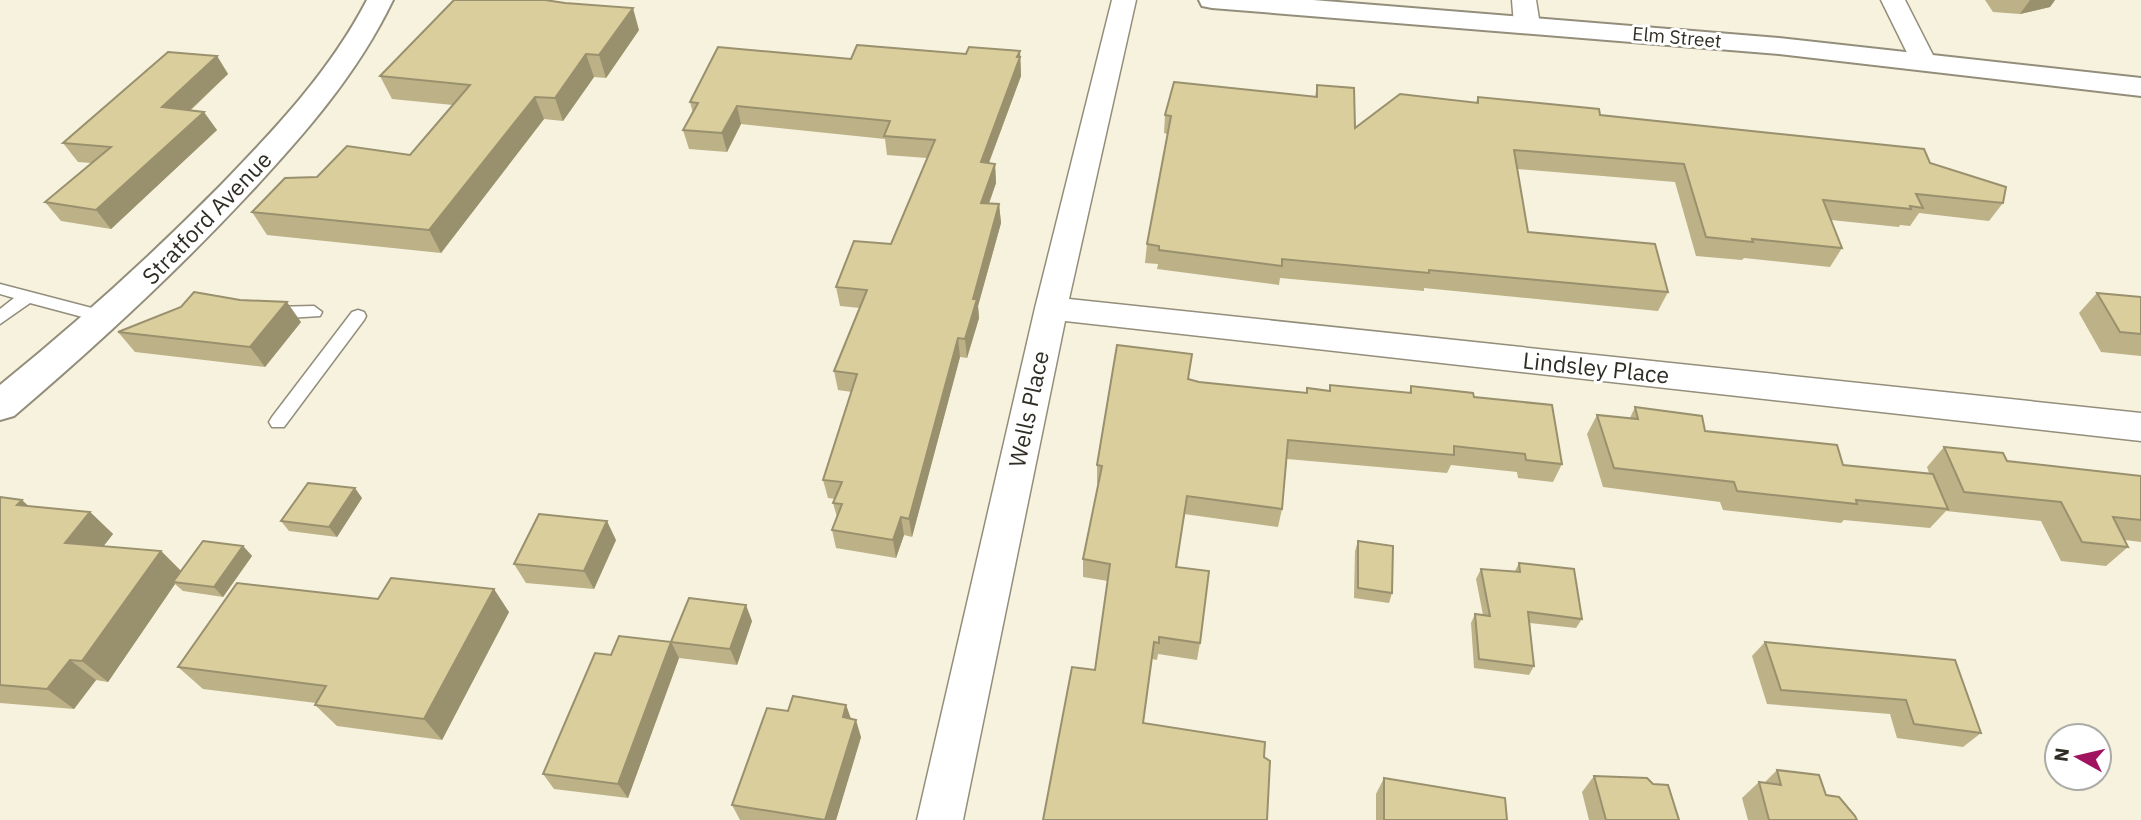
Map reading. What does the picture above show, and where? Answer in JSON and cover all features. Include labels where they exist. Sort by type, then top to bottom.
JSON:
[{"type":"street","name":"Stratford Avenue","points":[[0,406],[105,317],[187,240],[278,145],[336,74],[380,0]]},
{"type":"street","name":"Wells Place","points":[[940,820],[1051,308],[1124,0]]},
{"type":"street","name":"Elm Street","points":[[1225,0],[1525,13],[2141,87]]},
{"type":"street","points":[[1893,0],[1923,61]]},
{"type":"street","name":"Lindsley Place","points":[[1051,308],[2141,427]]},
{"type":"lane","points":[[0,289],[105,317]]},
{"type":"lane","points":[[0,318],[29,295]]},
{"type":"lane","points":[[250,311],[314,312]]},
{"type":"lane","points":[[278,422],[358,316]]},
{"type":"building","points":[[454,0],[545,0],[633,8],[599,55],[586,54],[555,98],[535,97],[429,230],[252,212],[285,178],[317,177],[347,146],[410,155],[470,85],[380,76]]},
{"type":"building","points":[[857,45],[966,54],[969,47],[1020,51],[981,162],[995,164],[981,203],[999,204],[973,299],[977,299],[965,339],[958,338],[909,519],[901,517],[893,540],[832,530],[842,504],[833,503],[842,482],[823,480],[857,374],[834,371],[867,290],[836,287],[854,241],[891,244],[935,140],[884,136],[890,121],[737,106],[722,133],[683,130],[698,103],[690,102],[718,47],[851,59]]},
{"type":"building","points":[[168,52],[217,56],[162,107],[204,112],[96,210],[45,202],[111,147],[63,143]]},
{"type":"building","points":[[1174,82],[1317,97],[1317,85],[1354,88],[1355,128],[1400,94],[1478,103],[1478,97],[1599,109],[1600,115],[1924,149],[1930,163],[2006,187],[2003,203],[1916,194],[1923,208],[1823,200],[1842,248],[1752,239],[1753,242],[1706,237],[1684,164],[1514,150],[1528,232],[1655,244],[1668,292],[1282,259],[1282,266],[1159,250],[1159,246],[1147,244],[1171,116],[1165,115]]},
{"type":"building","points":[[194,292],[240,300],[287,302],[250,347],[118,332],[181,307]]},
{"type":"building","points":[[2097,293],[2141,297],[2141,334],[2120,332]]},
{"type":"building","points":[[1117,345],[1192,354],[1188,379],[1199,382],[1307,393],[1307,388],[1330,391],[1330,385],[1411,393],[1411,386],[1473,393],[1474,397],[1552,405],[1562,464],[1526,460],[1525,454],[1454,446],[1454,455],[1288,440],[1282,509],[1187,496],[1176,567],[1209,571],[1200,643],[1159,637],[1159,643],[1154,642],[1143,723],[1265,742],[1264,757],[1270,761],[1267,820],[1043,820],[1072,667],[1095,670],[1110,564],[1083,559],[1102,466],[1097,465]]},
{"type":"building","points":[[1635,407],[1702,416],[1705,431],[1837,445],[1843,465],[1933,474],[1948,509],[1856,500],[1857,504],[1737,491],[1734,482],[1614,468],[1597,415],[1638,419]]},
{"type":"building","points":[[1944,447],[2003,453],[2007,461],[2141,476],[2141,520],[2113,517],[2128,547],[2082,542],[2061,502],[1964,492]]},
{"type":"building","points":[[308,483],[355,488],[329,527],[281,521]]},
{"type":"building","points":[[0,497],[22,500],[17,505],[90,512],[65,543],[161,551],[82,661],[70,660],[47,689],[0,685]]},
{"type":"building","points":[[539,514],[607,521],[584,571],[514,564]]},
{"type":"building","points":[[203,541],[243,546],[214,587],[173,582]]},
{"type":"building","points":[[1358,541],[1393,546],[1392,593],[1358,588]]},
{"type":"building","points":[[1519,563],[1574,569],[1582,619],[1528,612],[1534,666],[1479,659],[1475,614],[1490,616],[1481,569],[1520,572]]},
{"type":"building","points":[[391,578],[494,589],[424,719],[315,705],[326,686],[178,667],[237,583],[378,599]]},
{"type":"building","points":[[689,598],[746,605],[730,649],[671,642]]},
{"type":"building","points":[[619,636],[671,642],[618,784],[543,774],[595,653],[611,655]]},
{"type":"building","points":[[1765,642],[1955,660],[1981,733],[1914,724],[1906,700],[1781,690]]},
{"type":"building","points":[[793,696],[846,705],[843,717],[856,720],[825,820],[732,805],[767,708],[788,711]]},
{"type":"building","points":[[1777,770],[1819,775],[1826,795],[1839,797],[1857,820],[1769,820],[1759,782],[1781,785]]},
{"type":"building","points":[[1594,776],[1647,778],[1653,784],[1668,785],[1679,820],[1606,820]]},
{"type":"building","points":[[1384,778],[1505,798],[1507,820],[1384,820]]}]
